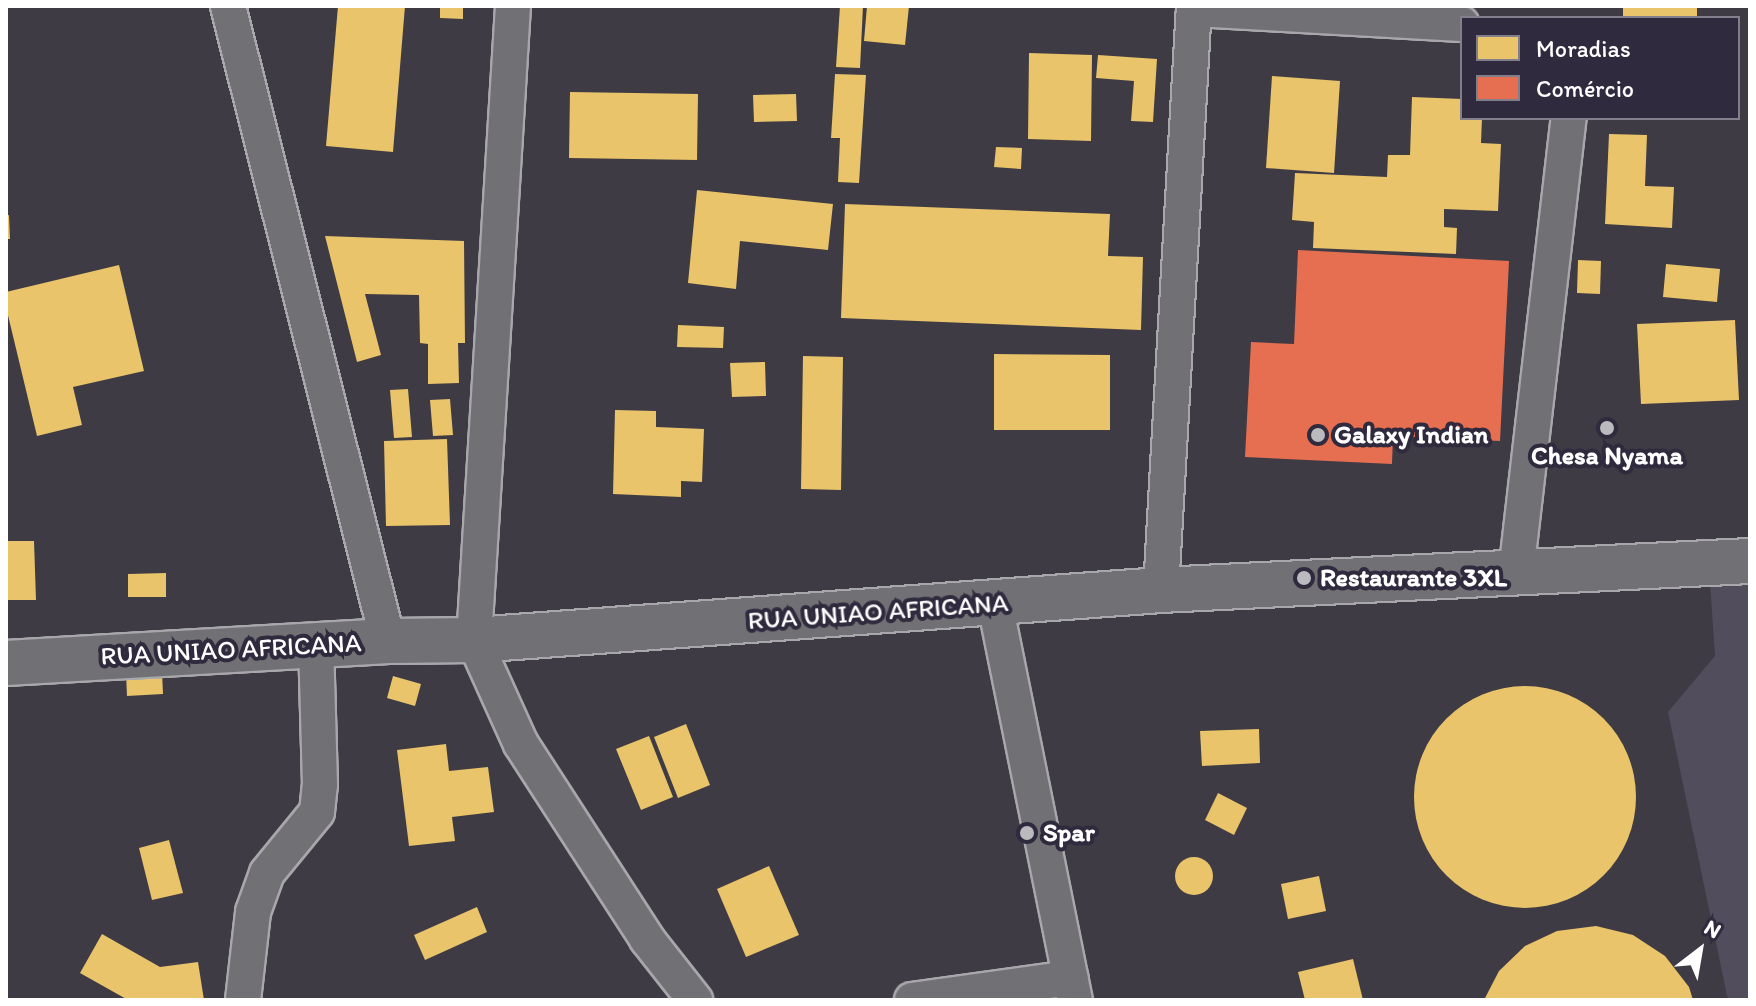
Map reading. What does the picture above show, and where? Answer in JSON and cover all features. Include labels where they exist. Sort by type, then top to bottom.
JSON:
[{"type":"main road","name":"RUA UNIAO AFRICANA","points":[[6,663],[388,641],[474,640],[1161,590],[1750,561]]},
{"type":"street","points":[[228,6],[388,641]]},
{"type":"street","points":[[513,6],[474,640],[521,744],[647,939],[695,1000]]},
{"type":"street","points":[[1161,590],[1194,7],[1460,24]]},
{"type":"street","points":[[1516,573],[1569,120]]},
{"type":"street","points":[[912,1000],[1073,989],[995,604]]},
{"type":"street","points":[[243,1000],[246,949],[253,912],[267,873],[317,812],[320,785],[316,645]]},
{"type":"shaded area","points":[[1750,578],[1750,1000],[1728,1000],[1668,712],[1715,656],[1710,581]]},
{"type":"building: Moradias","points":[[338,6],[405,6],[393,152],[326,146]]},
{"type":"building: Moradias","points":[[440,6],[463,6],[463,19],[440,18]]},
{"type":"building: Moradias","points":[[840,6],[863,6],[860,68],[836,67]]},
{"type":"building: Moradias","points":[[867,6],[909,6],[905,45],[864,41]]},
{"type":"building: Moradias","points":[[1623,6],[1697,6],[1697,16],[1623,16]]},
{"type":"building: Moradias","points":[[1029,53],[1092,55],[1091,141],[1028,139]]},
{"type":"building: Moradias","points":[[1098,55],[1157,59],[1153,122],[1131,121],[1134,81],[1096,78]]},
{"type":"building: Moradias","points":[[835,74],[866,75],[859,183],[838,182],[840,138],[831,138]]},
{"type":"building: Moradias","points":[[1272,76],[1340,81],[1334,173],[1266,168]]},
{"type":"building: Moradias","points":[[570,92],[698,94],[697,160],[569,158]]},
{"type":"building: Moradias","points":[[796,94],[797,121],[754,122],[753,95]]},
{"type":"building: Moradias","points":[[1412,97],[1460,99],[1460,120],[1482,120],[1481,143],[1501,144],[1498,211],[1444,209],[1444,227],[1457,228],[1456,254],[1313,248],[1314,222],[1292,220],[1295,173],[1387,177],[1388,155],[1410,155]]},
{"type":"building: Moradias","points":[[1609,134],[1647,135],[1645,186],[1674,187],[1672,228],[1605,224]]},
{"type":"building: Moradias","points":[[996,147],[1022,148],[1021,169],[994,167]]},
{"type":"building: Moradias","points":[[697,190],[833,204],[828,250],[740,241],[736,289],[688,283]]},
{"type":"building: Moradias","points":[[845,204],[1110,214],[1108,256],[1143,257],[1141,330],[841,318]]},
{"type":"building: Moradias","points":[[9,215],[10,239],[6,239],[6,216]]},
{"type":"building: Moradias","points":[[325,236],[464,241],[465,343],[458,343],[459,383],[428,384],[428,344],[420,343],[419,295],[365,294],[381,355],[357,362]]},
{"type":"building: Moradias","points":[[1578,260],[1601,261],[1600,294],[1577,293]]},
{"type":"building: Moradias","points":[[1666,264],[1720,269],[1717,302],[1663,297]]},
{"type":"building: Moradias","points":[[119,265],[144,371],[73,387],[82,425],[37,436],[6,307],[6,292]]},
{"type":"building: Moradias","points":[[1735,320],[1739,400],[1641,404],[1637,324]]},
{"type":"building: Moradias","points":[[678,325],[724,327],[723,348],[677,347]]},
{"type":"building: Moradias","points":[[994,354],[1110,355],[1110,430],[994,430]]},
{"type":"building: Moradias","points":[[803,356],[843,357],[841,490],[801,489]]},
{"type":"building: Moradias","points":[[765,362],[766,396],[732,397],[730,363]]},
{"type":"building: Moradias","points":[[408,389],[412,437],[394,438],[390,390]]},
{"type":"building: Moradias","points":[[450,399],[453,435],[433,436],[430,400]]},
{"type":"building: Moradias","points":[[615,410],[656,411],[656,427],[704,429],[702,482],[681,481],[681,497],[613,494]]},
{"type":"building: Moradias","points":[[447,439],[450,525],[386,526],[384,441]]},
{"type":"building: Moradias","points":[[6,541],[34,541],[36,600],[7,600]]},
{"type":"building: Moradias","points":[[166,573],[166,597],[128,597],[128,574]]},
{"type":"building: Moradias","points":[[162,672],[163,694],[127,696],[126,673]]},
{"type":"building: Moradias","points":[[393,676],[421,684],[415,706],[387,698]]},
{"type":"building: Moradias","points":[[1525,686],[1568,694],[1604,718],[1628,754],[1636,797],[1628,840],[1604,876],[1568,900],[1525,908],[1482,900],[1446,876],[1422,840],[1414,797],[1422,754],[1446,718],[1482,694]]},
{"type":"building: Moradias","points":[[686,724],[710,785],[678,798],[654,737]]},
{"type":"building: Moradias","points":[[1259,729],[1260,763],[1202,766],[1200,731]]},
{"type":"building: Moradias","points":[[649,736],[673,797],[641,810],[616,749]]},
{"type":"building: Moradias","points":[[446,744],[449,771],[488,767],[494,812],[452,817],[455,841],[409,846],[397,750]]},
{"type":"building: Moradias","points":[[1218,793],[1247,808],[1234,835],[1205,820]]},
{"type":"building: Moradias","points":[[169,840],[183,893],[152,900],[139,848]]},
{"type":"building: Moradias","points":[[1194,857],[1207,863],[1213,876],[1207,889],[1194,895],[1181,889],[1175,876],[1181,863]]},
{"type":"building: Moradias","points":[[769,866],[799,935],[746,957],[717,889]]},
{"type":"building: Moradias","points":[[1319,876],[1326,911],[1288,919],[1281,884]]},
{"type":"building: Moradias","points":[[477,907],[487,932],[425,960],[414,935]]},
{"type":"building: Moradias","points":[[1596,926],[1633,935],[1665,956],[1689,987],[1693,1000],[1484,1000],[1499,971],[1525,946],[1557,931]]},
{"type":"building: Moradias","points":[[102,934],[160,967],[198,962],[204,1000],[128,1000],[80,973]]},
{"type":"building: Moradias","points":[[1353,959],[1363,1000],[1305,1000],[1298,972]]},
{"type":"building: Comércio","points":[[1298,250],[1509,261],[1500,441],[1393,436],[1392,464],[1245,457],[1251,342],[1294,344]]},
{"type":"place","name":"Chesa Nyama","points":[[1607,428]]},
{"type":"place","name":"Galaxy Indian","points":[[1318,435]]},
{"type":"place","name":"Restaurante 3XL","points":[[1304,578]]},
{"type":"place","name":"Spar","points":[[1027,833]]}]
